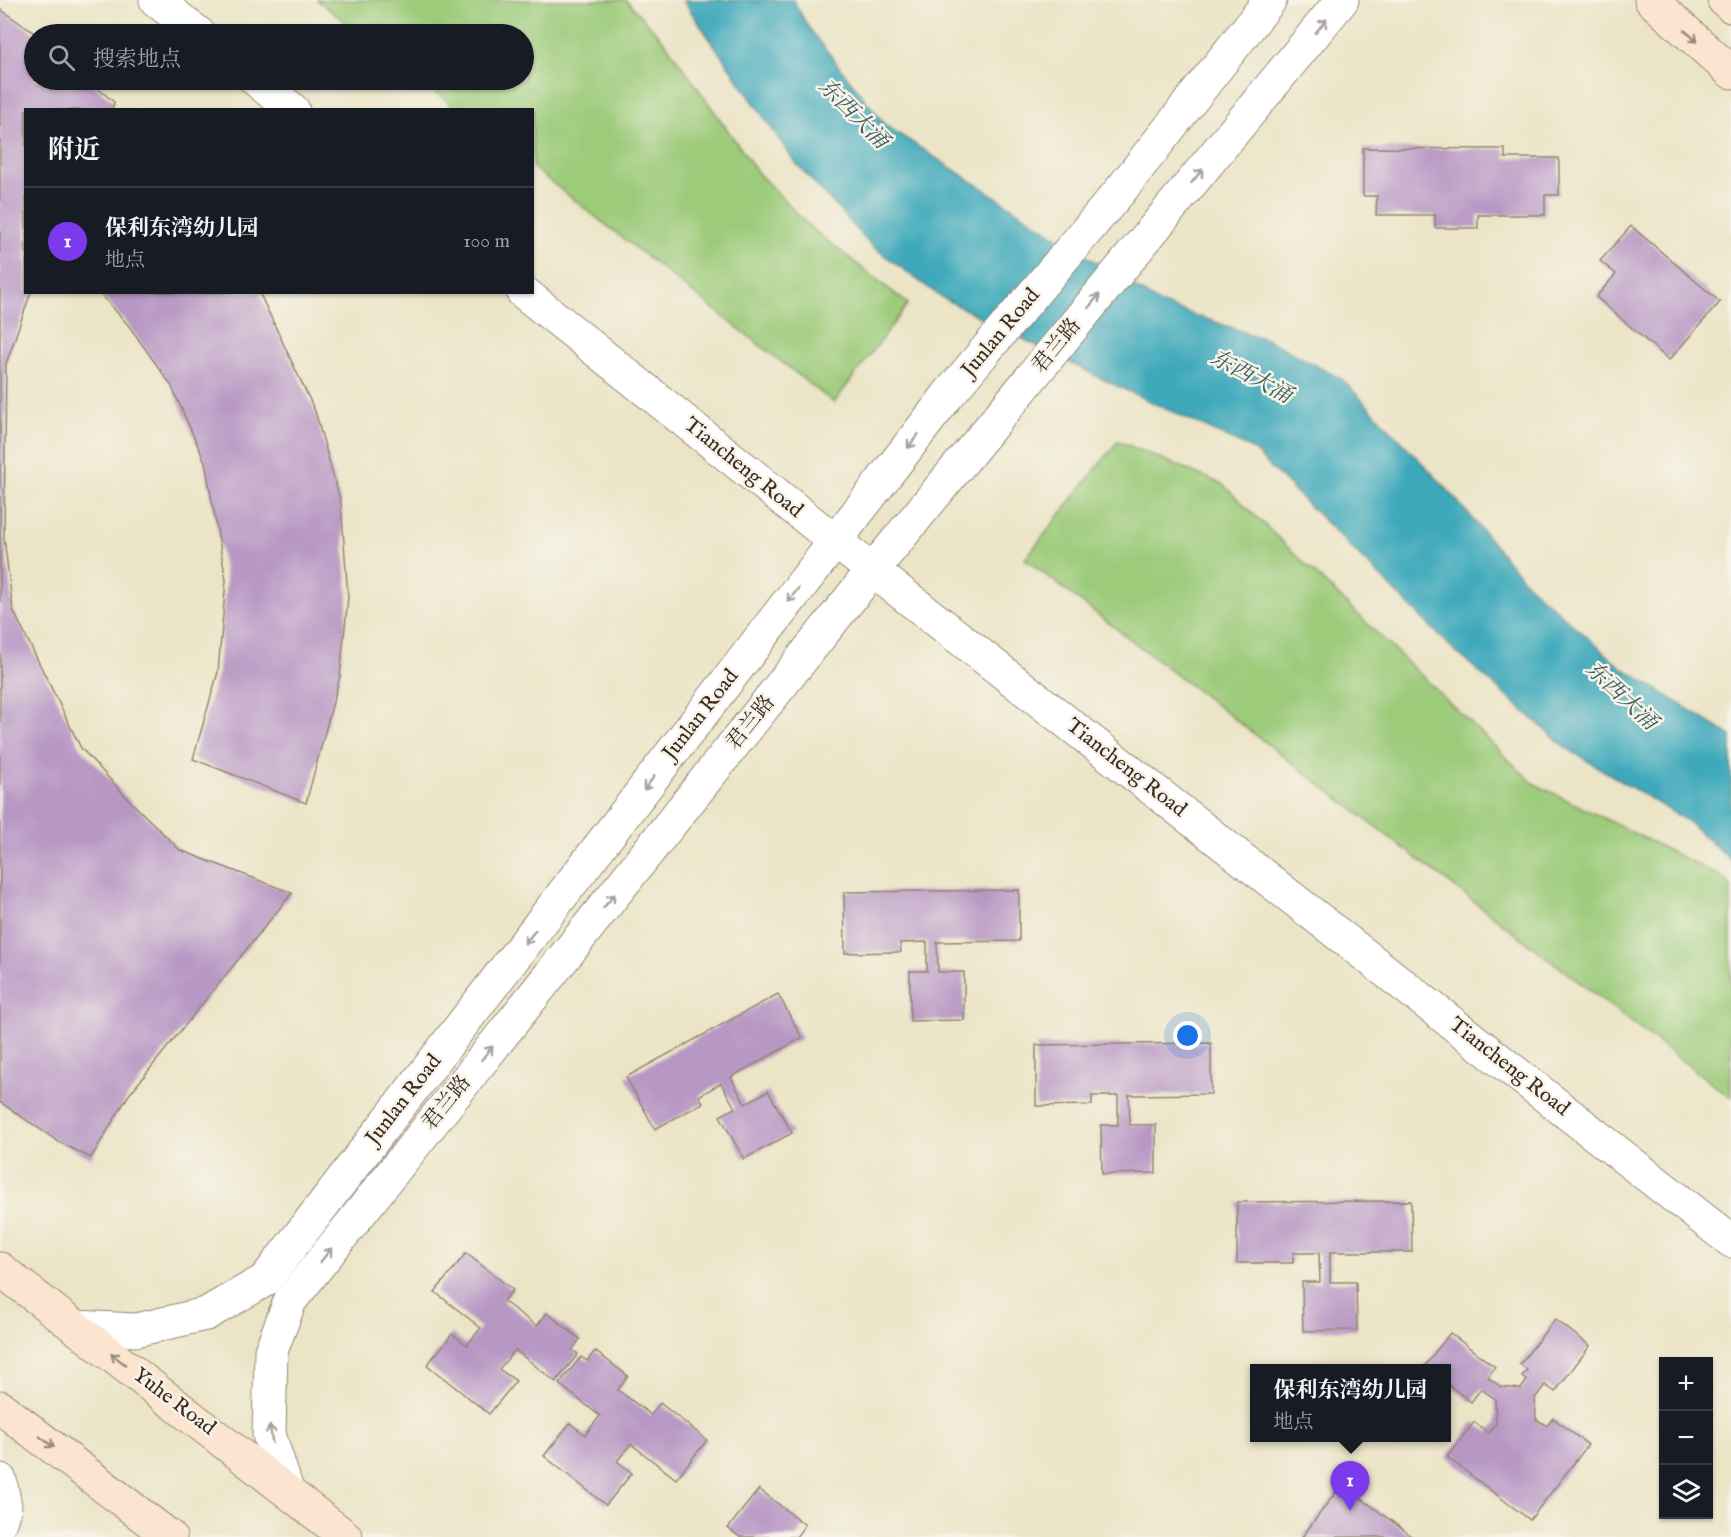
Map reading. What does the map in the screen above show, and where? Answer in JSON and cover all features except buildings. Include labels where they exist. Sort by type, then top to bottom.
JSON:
[{"type":"main road","points":[[1651,0],[1731,72]]},
{"type":"main road","points":[[1724,0],[1731,6]]},
{"type":"main road","name":"Yuhe Road","points":[[0,1269],[346,1537]]},
{"type":"main road","points":[[0,1407],[170,1537]]},
{"type":"street","points":[[156,0],[186,24]]},
{"type":"street","name":"Junlan Road","points":[[75,1327],[136,1330],[206,1314],[265,1280],[948,395],[1120,191],[1270,0]]},
{"type":"street","name":"君兰路","points":[[287,1490],[269,1434],[271,1351],[290,1301],[872,570],[1342,0]]},
{"type":"street","points":[[268,90],[291,108]]},
{"type":"street","name":"Tiancheng Road","points":[[526,294],[835,541],[1731,1241]]},
{"type":"street","points":[[0,1480],[5,1506],[0,1522]]},
{"type":"green space","points":[[317,0],[626,0],[665,42],[758,173],[810,227],[908,304],[834,403],[534,169],[534,108],[456,108],[432,90],[534,90],[534,24],[348,24]]},
{"type":"green space","points":[[1118,441],[1222,484],[1533,783],[1722,877],[1731,886],[1731,1098],[1025,559]]},
{"type":"water","name":"东西大涌","points":[[683,0],[793,0],[809,28],[885,125],[1159,303],[1268,340],[1342,379],[1448,490],[1528,585],[1621,667],[1731,736],[1731,860],[1687,821],[1566,748],[1454,650],[1252,449],[1098,377],[941,297],[872,246],[794,161]]},
{"type":"place","name":"保利东湾幼儿园","points":[[1350,1511]]}]
